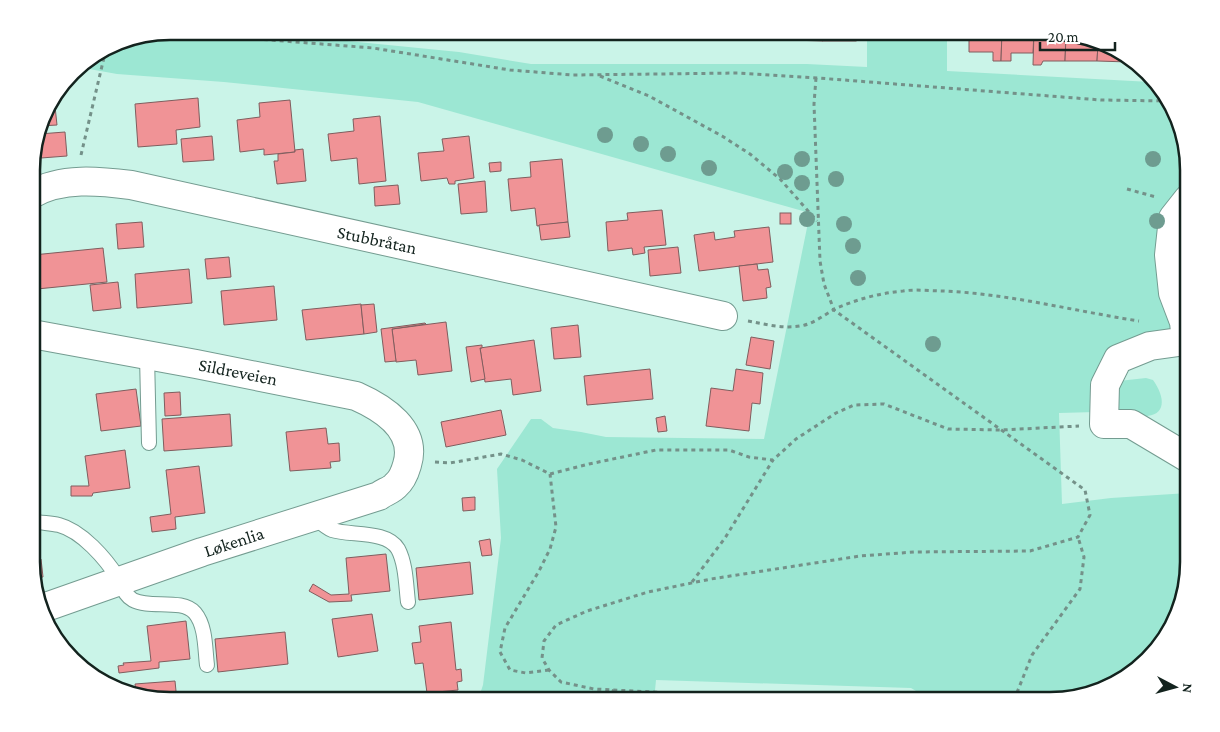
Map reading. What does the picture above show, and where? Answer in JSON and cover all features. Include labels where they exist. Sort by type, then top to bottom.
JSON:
[{"type":"street","name":"Stubbråtan","points":[[40,190],[75,182],[131,185],[722,316]]},
{"type":"street","points":[[1180,209],[1173,218],[1169,255],[1173,293],[1180,311]]},
{"type":"street","name":"Sildreveien","points":[[40,336],[356,396],[376,405],[392,418],[404,432],[409,458]]},
{"type":"street","points":[[1180,342],[1150,346],[1118,359],[1105,385],[1104,424],[1131,424],[1180,453]]},
{"type":"street","name":"Løkenlia","points":[[48,606],[313,516],[379,496],[396,486],[404,475],[409,458]]},
{"type":"lane","points":[[147,356],[149,442]]},
{"type":"lane","points":[[313,516],[324,526],[333,530],[388,539],[392,542],[397,547],[401,557],[408,602]]},
{"type":"lane","points":[[40,522],[61,526],[84,539],[100,554],[120,581],[125,593],[132,600],[186,607],[195,613],[202,624],[208,665]]},
{"type":"path","points":[[270,40],[373,48],[510,70],[573,75],[739,73],[1101,100],[1160,101]]},
{"type":"path","points":[[75,182],[104,58]]},
{"type":"path","points":[[597,75],[649,96],[691,118],[750,154],[780,179],[818,222]]},
{"type":"path","points":[[687,692],[614,688],[594,689],[561,682],[549,670],[542,658],[544,641],[556,624],[587,611],[648,592],[692,583],[860,556],[914,552],[1030,551],[1078,537],[1090,515],[1085,490],[834,310],[824,284],[820,261],[814,104],[816,78]]},
{"type":"path","points":[[722,316],[784,328],[802,326],[856,300],[876,295],[916,290],[965,292],[1009,297],[1103,316],[1145,322],[1180,322]]},
{"type":"path","points":[[692,583],[725,538],[773,460],[796,439],[836,413],[854,405],[884,404],[948,429],[1001,430],[1104,424]]},
{"type":"path","points":[[409,458],[450,463],[501,454],[522,460],[550,474],[656,450],[729,450],[749,457],[773,460]]},
{"type":"path","points":[[549,670],[526,674],[510,670],[500,652],[505,628],[539,571],[556,528],[550,474]]},
{"type":"path","points":[[1017,692],[1032,655],[1080,589],[1084,557],[1078,537]]},
{"type":"path","points":[[613,692],[614,688]]},
{"type":"green space","points":[[170,40],[337,40],[459,52],[531,64],[807,64],[867,67],[867,40],[947,40],[947,71],[1145,82],[1163,105],[1170,120],[1180,162],[1180,335],[1102,361],[1096,412],[1059,413],[1062,504],[1111,498],[1180,494],[1180,570],[1173,604],[1163,627],[1148,648],[1122,670],[1092,685],[1058,692],[918,692],[911,688],[656,680],[655,692],[481,692],[501,538],[497,469],[531,419],[541,419],[553,428],[606,437],[764,439],[810,213],[418,102],[224,82],[117,74],[88,69],[105,57],[128,47],[153,41]]},
{"type":"green space","points":[[1146,378],[1153,380],[1160,393],[1162,406],[1159,410],[1149,416],[1140,416],[1131,415],[1117,409],[1112,389],[1119,381]]},
{"type":"building","points":[[791,40],[823,40],[823,41]]},
{"type":"building","points":[[823,40],[856,40],[856,41]]},
{"type":"building","points":[[969,40],[1002,40],[1001,61],[993,61],[993,52],[969,52]]},
{"type":"building","points":[[1002,40],[1034,40],[1033,53],[1011,53],[1011,61],[1001,61]]},
{"type":"building","points":[[1034,40],[1066,41],[1065,61],[1043,61],[1041,65],[1033,65]]},
{"type":"building","points":[[1066,41],[1098,49],[1097,61],[1065,61]]},
{"type":"building","points":[[1098,49],[1122,62],[1097,61]]},
{"type":"building","points":[[198,98],[200,127],[176,130],[177,144],[138,147],[135,104]]},
{"type":"building","points":[[290,100],[295,152],[264,155],[264,149],[240,152],[237,120],[260,117],[259,103]]},
{"type":"building","points":[[55,109],[57,125],[48,126]]},
{"type":"building","points":[[380,116],[386,181],[359,184],[357,158],[331,161],[328,134],[354,131],[353,119]]},
{"type":"building","points":[[65,132],[67,156],[41,158],[46,133]]},
{"type":"building","points":[[212,136],[214,160],[183,162],[181,139]]},
{"type":"building","points":[[469,136],[474,178],[455,181],[455,184],[449,184],[447,178],[421,181],[418,153],[444,151],[442,139]]},
{"type":"building","points":[[303,149],[306,181],[277,184],[274,161],[278,161],[278,154]]},
{"type":"building","points":[[562,159],[568,222],[537,226],[535,208],[511,211],[508,179],[531,177],[530,162]]},
{"type":"building","points":[[501,162],[501,171],[490,172],[489,163]]},
{"type":"building","points":[[485,181],[487,212],[461,214],[458,184]]},
{"type":"building","points":[[398,185],[400,204],[375,206],[374,187]]},
{"type":"building","points":[[662,210],[666,245],[644,247],[645,253],[633,255],[632,248],[608,251],[606,222],[628,220],[627,213]]},
{"type":"building","points":[[780,213],[791,213],[791,224],[780,224]]},
{"type":"building","points":[[142,222],[144,247],[118,249],[116,224]]},
{"type":"building","points":[[568,222],[570,237],[541,240],[539,225]]},
{"type":"building","points":[[769,227],[773,262],[699,271],[694,235],[714,232],[715,240],[735,237],[734,231]]},
{"type":"building","points":[[678,247],[681,273],[650,276],[648,250]]},
{"type":"building","points":[[103,248],[107,282],[40,289],[40,254]]},
{"type":"building","points":[[229,257],[231,277],[207,279],[205,259]]},
{"type":"building","points":[[757,264],[758,270],[768,269],[771,287],[766,288],[767,298],[743,301],[739,266]]},
{"type":"building","points":[[189,269],[192,303],[137,308],[135,274]]},
{"type":"building","points":[[118,282],[121,308],[93,311],[90,285]]},
{"type":"building","points":[[274,286],[277,320],[224,325],[221,291]]},
{"type":"building","points":[[361,304],[364,334],[306,340],[302,310]]},
{"type":"building","points":[[374,304],[377,332],[364,334],[361,305]]},
{"type":"building","points":[[446,322],[452,371],[418,375],[416,360],[396,362],[392,329]]},
{"type":"building","points":[[425,323],[392,329],[396,361],[385,362],[381,329]]},
{"type":"building","points":[[578,325],[581,357],[554,359],[551,328]]},
{"type":"building","points":[[751,337],[774,341],[770,369],[746,365]]},
{"type":"building","points":[[534,340],[541,391],[513,395],[511,379],[485,382],[480,348]]},
{"type":"building","points":[[482,345],[482,348],[480,348],[485,379],[471,382],[466,347]]},
{"type":"building","points":[[650,369],[653,399],[587,405],[584,376]]},
{"type":"building","points":[[736,369],[763,373],[760,404],[752,403],[749,431],[706,426],[711,388],[733,391]]},
{"type":"building","points":[[136,389],[141,426],[101,431],[96,394]]},
{"type":"building","points":[[180,392],[181,415],[165,416],[164,393]]},
{"type":"building","points":[[501,410],[506,435],[446,447],[441,422]]},
{"type":"building","points":[[230,414],[232,446],[164,451],[162,419]]},
{"type":"building","points":[[665,416],[667,431],[658,432],[656,418]]},
{"type":"building","points":[[326,428],[328,444],[339,443],[340,461],[330,462],[331,468],[290,471],[286,432]]},
{"type":"building","points":[[125,450],[130,488],[93,493],[92,496],[71,496],[71,486],[89,486],[85,456]]},
{"type":"building","points":[[199,466],[205,513],[175,517],[176,529],[152,532],[150,517],[171,514],[166,470]]},
{"type":"building","points":[[475,497],[475,510],[463,511],[462,498]]},
{"type":"building","points":[[490,539],[492,555],[482,556],[479,541]]},
{"type":"building","points":[[386,554],[390,591],[351,595],[352,601],[329,602],[309,591],[313,584],[331,595],[349,594],[346,558]]},
{"type":"building","points":[[40,559],[41,559],[43,577],[41,577]]},
{"type":"building","points":[[470,562],[473,594],[419,600],[416,568]]},
{"type":"building","points":[[372,614],[378,651],[338,657],[332,619]]},
{"type":"building","points":[[186,621],[190,659],[159,662],[159,668],[119,673],[118,666],[124,665],[123,663],[151,661],[147,626]]},
{"type":"building","points":[[451,622],[456,670],[461,669],[462,681],[457,682],[458,690],[427,692],[423,663],[415,664],[412,643],[421,642],[419,626]]},
{"type":"building","points":[[285,632],[288,664],[218,672],[215,639]]},
{"type":"building","points":[[175,681],[176,692],[137,688],[135,684]]}]
